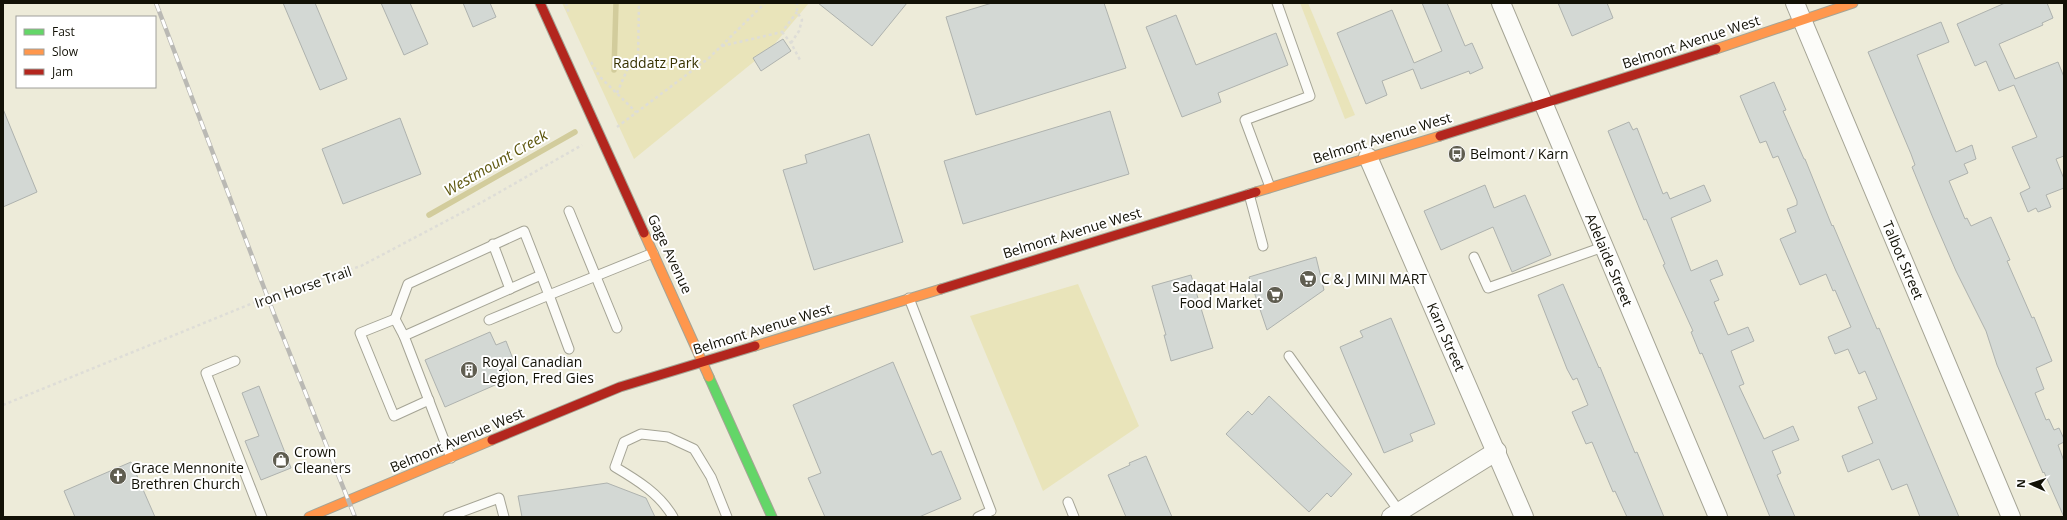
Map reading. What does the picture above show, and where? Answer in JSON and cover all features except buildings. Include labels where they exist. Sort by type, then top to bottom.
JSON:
[{"type":"street","name":"Gage Avenue","points":[[540,3],[704,361],[772,517]]},
{"type":"street","name":"Adelaide Street","points":[[1501,3],[1718,517]]},
{"type":"street","name":"Talbot Street","points":[[1795,3],[2011,517]]},
{"type":"street","name":"Belmont Avenue West","points":[[309,517],[620,387],[1543,104],[1802,21],[1853,3]]},
{"type":"street","name":"Karn Street","points":[[1368,157],[1524,517]]},
{"type":"street","points":[[1395,514],[1497,452]]},
{"type":"lane","points":[[1270,187],[1245,120],[1310,96],[1277,3]]},
{"type":"lane","points":[[1249,194],[1263,246]]},
{"type":"lane","points":[[569,211],[617,328]]},
{"type":"lane","points":[[428,400],[394,416],[360,333],[395,319],[408,284],[524,231],[569,349]]},
{"type":"lane","points":[[493,244],[510,289]]},
{"type":"lane","points":[[1474,257],[1488,288],[1603,246]]},
{"type":"lane","points":[[489,320],[654,253]]},
{"type":"lane","points":[[404,336],[541,276]]},
{"type":"lane","points":[[909,298],[991,511],[978,517]]},
{"type":"lane","points":[[395,319],[404,336],[450,458]]},
{"type":"lane","points":[[1290,356],[1395,514]]},
{"type":"lane","points":[[235,361],[206,373],[262,517]]},
{"type":"lane","points":[[673,517],[669,510],[646,486],[615,467],[624,442],[641,434],[668,437],[694,449],[711,477],[727,517]]},
{"type":"lane","points":[[448,517],[499,498],[504,517]]},
{"type":"lane","points":[[1068,502],[1074,517]]},
{"type":"path","points":[[566,3],[569,16]]},
{"type":"path","points":[[617,93],[627,70],[638,56],[639,3]]},
{"type":"path","points":[[617,127],[709,58],[765,3]]},
{"type":"path","points":[[722,46],[782,32],[796,12],[797,3]]},
{"type":"path","points":[[791,43],[799,31],[802,20],[796,12]]},
{"type":"path","points":[[782,32],[791,43],[800,60]]},
{"type":"path","points":[[589,59],[600,77],[636,112]]},
{"type":"path","name":"Iron Horse Trail","points":[[3,405],[280,292],[360,266],[484,201],[585,144]]},
{"type":"green space","name":"Raddatz Park","points":[[562,3],[809,3],[772,47],[634,159]]},
{"type":"green space","points":[[1300,3],[1308,3],[1355,115],[1345,119]]},
{"type":"green space","points":[[1078,284],[1139,426],[1043,491],[970,316]]},
{"type":"waterway","name":"Westmount Creek","points":[[614,70],[616,3]]},
{"type":"waterway","name":"Westmount Creek","points":[[429,215],[575,132]]},
{"type":"railway","points":[[156,3],[274,314],[355,517]]},
{"type":"traffic: fast","points":[[709,377],[772,517]]},
{"type":"traffic: slow","points":[[1716,49],[1853,3]]},
{"type":"traffic: slow","points":[[1256,192],[1440,136]]},
{"type":"traffic: slow","points":[[644,233],[709,377]]},
{"type":"traffic: slow","points":[[755,346],[941,289]]},
{"type":"traffic: slow","points":[[309,517],[492,440]]},
{"type":"traffic: jam","points":[[540,3],[644,233]]},
{"type":"traffic: jam","points":[[1440,136],[1716,49]]},
{"type":"traffic: jam","points":[[941,289],[1256,192]]},
{"type":"traffic: jam","points":[[492,440],[620,387],[755,346]]},
{"type":"place","name":"Belmont / Karn","points":[[1457,154]]},
{"type":"place","name":"C & J MINI MART","points":[[1308,279]]},
{"type":"place","name":"Sadaqat Halal Food Market","points":[[1275,295]]},
{"type":"place","name":"Royal Canadian Legion, Fred Gies","points":[[469,370]]},
{"type":"place","name":"Crown Cleaners","points":[[281,460]]},
{"type":"place","name":"Grace Mennonite Brethren Church","points":[[118,476]]}]
